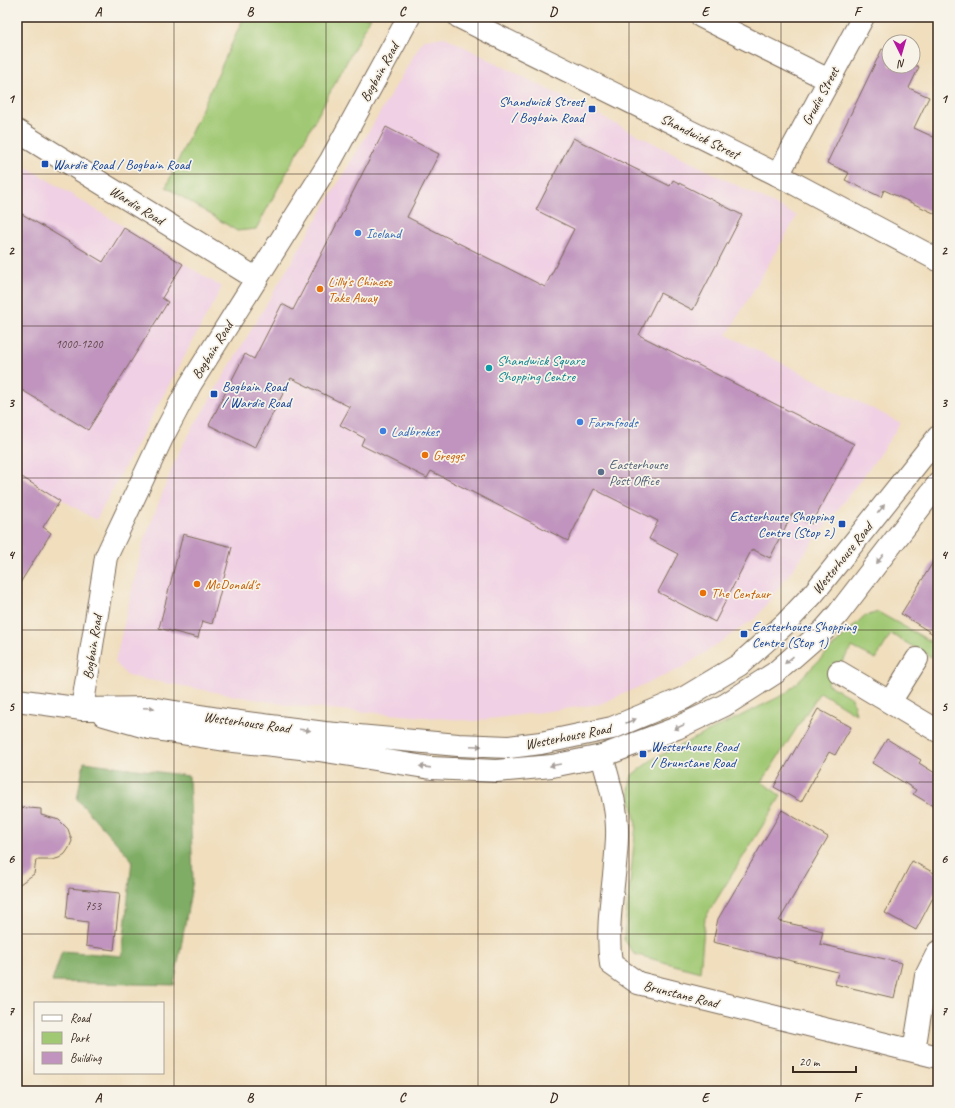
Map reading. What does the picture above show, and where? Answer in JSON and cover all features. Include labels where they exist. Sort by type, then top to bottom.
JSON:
[{"type":"street","name":"Bogbain Road","points":[[82,709],[106,557],[162,438],[190,385],[331,160],[409,17]]},
{"type":"street","name":"Shandwick Street","points":[[459,17],[778,175],[938,260]]},
{"type":"street","points":[[702,17],[829,80]]},
{"type":"street","name":"Grudie Street","points":[[778,175],[863,17]]},
{"type":"street","name":"Wardie Road","points":[[17,131],[257,279]]},
{"type":"street","name":"Westerhouse Road","points":[[82,709],[150,708],[271,726],[458,746],[509,747],[541,743],[612,728],[684,698],[739,665],[780,629],[813,594],[938,437]]},
{"type":"street","name":"Westerhouse Road","points":[[17,700],[82,709],[149,728],[225,740],[319,750],[431,768],[496,771],[552,766],[602,756],[677,728],[725,705],[775,673],[824,630],[838,614],[938,484]]},
{"type":"street","points":[[890,702],[917,659]]},
{"type":"street","points":[[839,672],[938,731]]},
{"type":"street","name":"Brunstane Road","points":[[602,756],[615,804],[617,836],[608,935],[610,964],[638,983],[938,1057]]},
{"type":"street","points":[[914,1051],[926,976],[938,952]]},
{"type":"shaded area","points":[[445,37],[797,216],[727,335],[901,423],[874,462],[756,618],[682,668],[600,704],[475,721],[292,706],[127,676],[115,662],[143,543],[178,453],[423,40]]},
{"type":"shaded area","points":[[17,161],[222,287],[96,520],[17,473]]},
{"type":"green space","points":[[244,17],[371,17],[256,229],[237,231],[166,187]]},
{"type":"green space","points":[[878,612],[937,645],[931,657],[891,634],[876,659],[852,647],[827,684],[852,698],[856,714],[820,692],[762,782],[781,796],[705,918],[700,972],[634,954],[624,939],[636,825],[629,790],[632,775],[653,759],[785,694],[863,617]]},
{"type":"green space","points":[[84,762],[189,776],[193,880],[174,985],[52,982],[62,951],[122,956],[132,860],[77,799]]},
{"type":"building","points":[[881,51],[881,74],[916,74],[909,88],[929,97],[914,128],[938,139],[938,215],[884,190],[881,197],[845,180],[849,173],[827,163]]},
{"type":"building","name":"Shandwick Square Shopping Centre","points":[[386,127],[439,154],[407,217],[545,287],[574,229],[536,210],[573,138],[670,186],[673,180],[742,215],[693,310],[660,293],[639,335],[854,444],[812,524],[792,514],[770,558],[752,549],[715,622],[658,592],[678,554],[649,539],[658,521],[594,489],[568,541],[431,471],[427,478],[361,445],[364,438],[340,425],[350,407],[291,378],[255,448],[209,425],[245,354],[254,359],[282,304],[293,310]]},
{"type":"building","points":[[17,211],[103,262],[124,228],[183,264],[162,298],[168,302],[88,430],[17,387]]},
{"type":"building","points":[[17,474],[60,501],[43,527],[51,533],[17,588]]},
{"type":"building","name":"McDonald's","points":[[183,534],[232,547],[212,624],[202,621],[198,638],[159,628]]},
{"type":"building","points":[[938,554],[938,637],[901,614]]},
{"type":"building","points":[[818,709],[851,727],[835,755],[829,752],[801,802],[774,787]]},
{"type":"building","points":[[887,739],[921,760],[919,763],[938,775],[938,809],[913,794],[916,790],[872,763]]},
{"type":"building","points":[[17,807],[41,809],[41,815],[59,820],[68,829],[72,841],[65,854],[59,858],[52,860],[36,860],[34,874],[17,886]]},
{"type":"building","points":[[782,810],[828,837],[779,921],[823,931],[820,944],[902,963],[894,998],[835,984],[838,972],[713,942],[718,919]]},
{"type":"building","points":[[912,861],[938,875],[938,888],[916,930],[885,913]]},
{"type":"building","points":[[69,888],[120,893],[114,950],[86,946],[88,922],[66,919]]},
{"type":"place","name":"Shandwick Street / Bogbain Road","points":[[592,109]]},
{"type":"place","name":"Wardie Road / Bogbain Road","points":[[45,164]]},
{"type":"place","name":"Iceland","points":[[358,233]]},
{"type":"place","name":"Lilly's Chinese Take Away","points":[[320,289]]},
{"type":"place","name":"Shandwick Square Shopping Centre","points":[[489,368]]},
{"type":"place","name":"Bogbain Road / Wardie Road","points":[[214,394]]},
{"type":"place","name":"Farmfoods","points":[[580,422]]},
{"type":"place","name":"Ladbrokes","points":[[383,431]]},
{"type":"place","name":"Greggs","points":[[425,455]]},
{"type":"place","name":"Easterhouse Post Office","points":[[601,472]]},
{"type":"place","name":"Easterhouse Shopping Centre (Stop 2)","points":[[842,524]]},
{"type":"place","name":"McDonald's","points":[[197,584]]},
{"type":"place","name":"The Centaur","points":[[703,593]]},
{"type":"place","name":"Easterhouse Shopping Centre (Stop 1)","points":[[744,634]]},
{"type":"place","name":"Westerhouse Road / Brunstane Road","points":[[643,754]]}]
